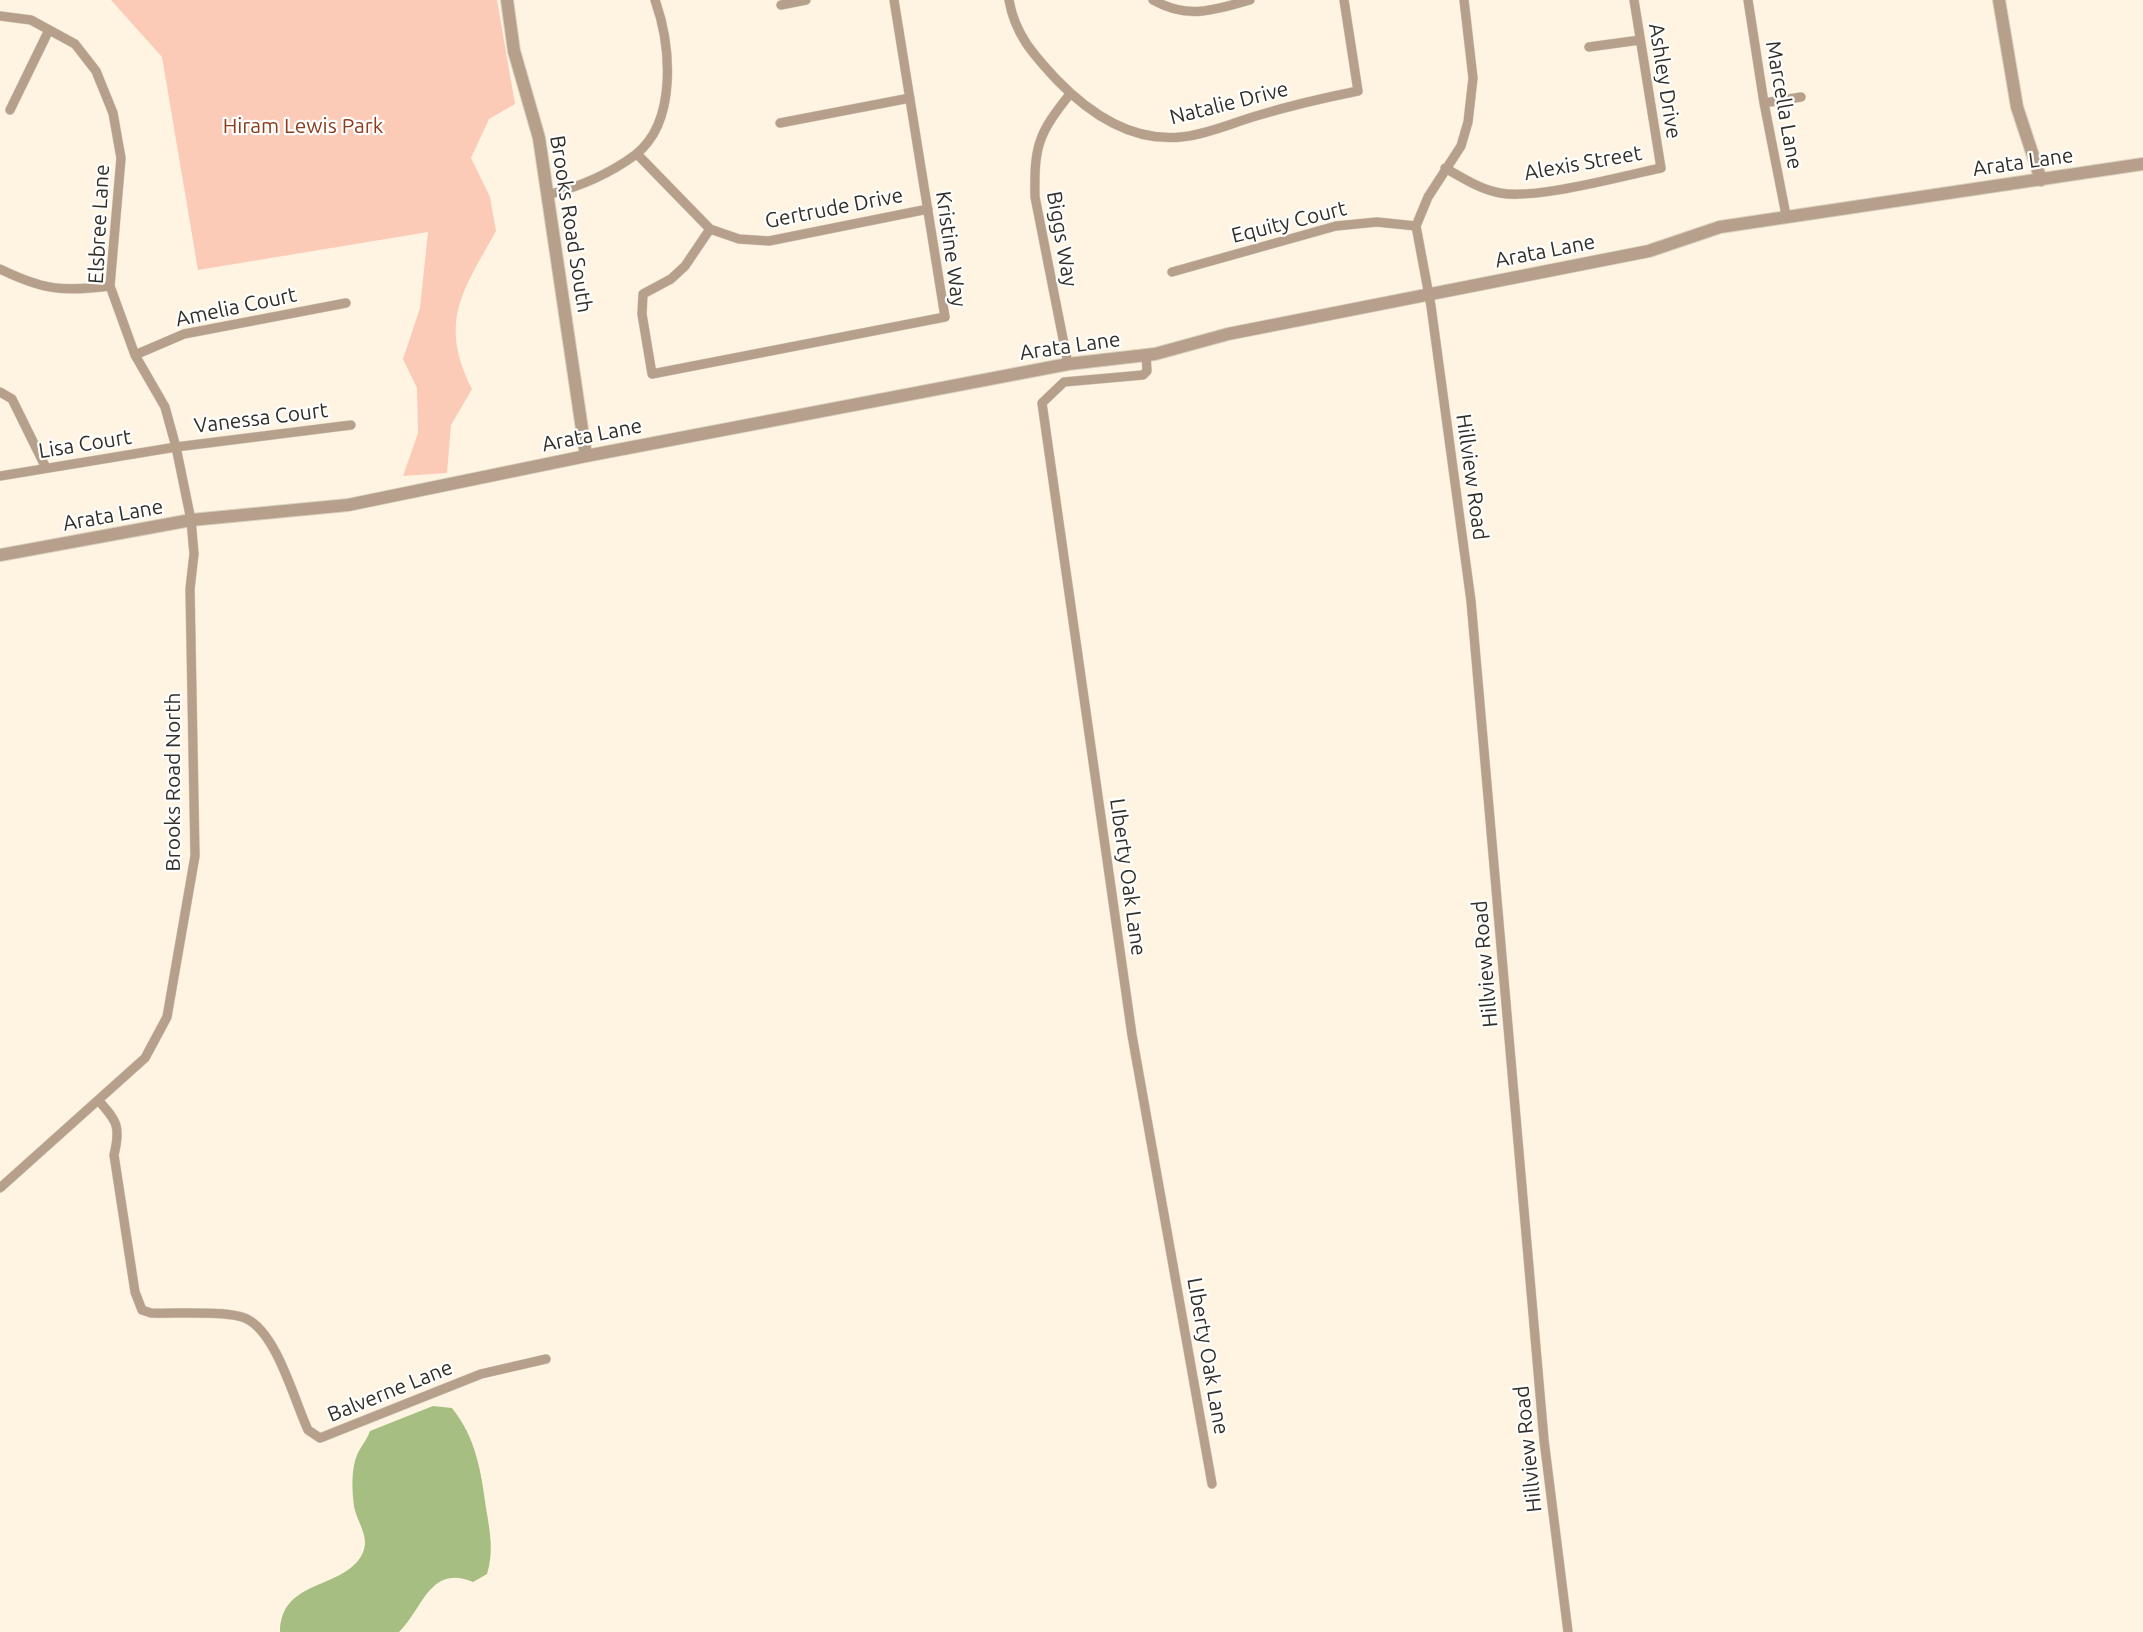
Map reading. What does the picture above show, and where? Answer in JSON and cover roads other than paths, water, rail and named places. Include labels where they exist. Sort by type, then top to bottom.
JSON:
[{"type":"street","name":"Brooks Road South","points":[[507,0],[514,51],[539,138],[586,456]]},
{"type":"street","points":[[547,195],[579,186],[637,154],[657,126],[667,93],[668,53],[655,0]]},
{"type":"street","points":[[781,5],[806,0]]},
{"type":"street","name":"Kristine Way","points":[[711,229],[685,266],[670,279],[643,294],[642,314],[652,374],[945,317],[894,0]]},
{"type":"street","name":"Natalie Drive","points":[[1009,0],[1015,26],[1029,50],[1070,94],[1112,124],[1136,134],[1160,138],[1183,137],[1294,105],[1358,91],[1344,0]]},
{"type":"street","points":[[1153,0],[1172,11],[1192,13],[1251,0]]},
{"type":"street","points":[[1416,226],[1428,197],[1461,146],[1472,101],[1473,78],[1464,0]]},
{"type":"street","name":"Ashley Drive","points":[[1634,0],[1661,168]]},
{"type":"street","name":"Marcella Lane","points":[[1748,0],[1764,103],[1786,215]]},
{"type":"street","points":[[1999,0],[2017,107],[2041,180]]},
{"type":"street","name":"Elsbree Lane","points":[[0,16],[31,20],[75,44],[96,71],[113,113],[121,158],[110,286],[135,355],[165,406],[176,447],[190,520]]},
{"type":"street","points":[[10,110],[49,30]]},
{"type":"street","points":[[1589,47],[1640,40]]},
{"type":"street","name":"Biggs Way","points":[[1068,364],[1035,197],[1035,169],[1038,142],[1048,122],[1070,94]]},
{"type":"street","points":[[1764,103],[1801,97]]},
{"type":"street","points":[[780,123],[910,98]]},
{"type":"street","name":"Gertrude Drive","points":[[637,154],[711,229],[739,239],[769,241],[928,209]]},
{"type":"street","name":"Arata Lane","points":[[0,555],[190,520],[348,505],[586,456],[1068,364],[1146,355],[1228,334],[1649,250],[1720,227],[1786,215],[2143,164]]},
{"type":"street","name":"Alexis Street","points":[[1445,168],[1477,187],[1502,194],[1535,192],[1661,168]]},
{"type":"street","name":"Equity Court","points":[[1172,272],[1336,226],[1377,222],[1416,226]]},
{"type":"street","name":"Hillview Road","points":[[1416,226],[1429,295],[1471,601],[1544,1440],[1568,1632]]},
{"type":"street","points":[[0,269],[26,282],[68,291],[110,286]]},
{"type":"street","name":"Amelia Court","points":[[135,355],[184,334],[346,303]]},
{"type":"street","name":"LIberty Oak Lane","points":[[1146,355],[1147,371],[1143,375],[1064,382],[1042,403],[1132,1035],[1212,1484]]},
{"type":"street","points":[[0,392],[12,399],[46,468]]},
{"type":"street","name":"Vanessa Court","points":[[176,447],[351,425]]},
{"type":"street","name":"Lisa Court","points":[[0,476],[176,447]]},
{"type":"street","name":"Brooks Road North","points":[[0,1188],[145,1058],[167,1017],[195,856],[190,589],[194,554],[190,520]]},
{"type":"street","name":"Balverne Lane","points":[[98,1100],[116,1120],[119,1137],[114,1155],[135,1292],[142,1310],[151,1313],[228,1314],[247,1319],[267,1337],[308,1431],[320,1438],[481,1374],[546,1359]]},
{"type":"park label","name":"Hiram Lewis Park","points":[[303,126]]}]
